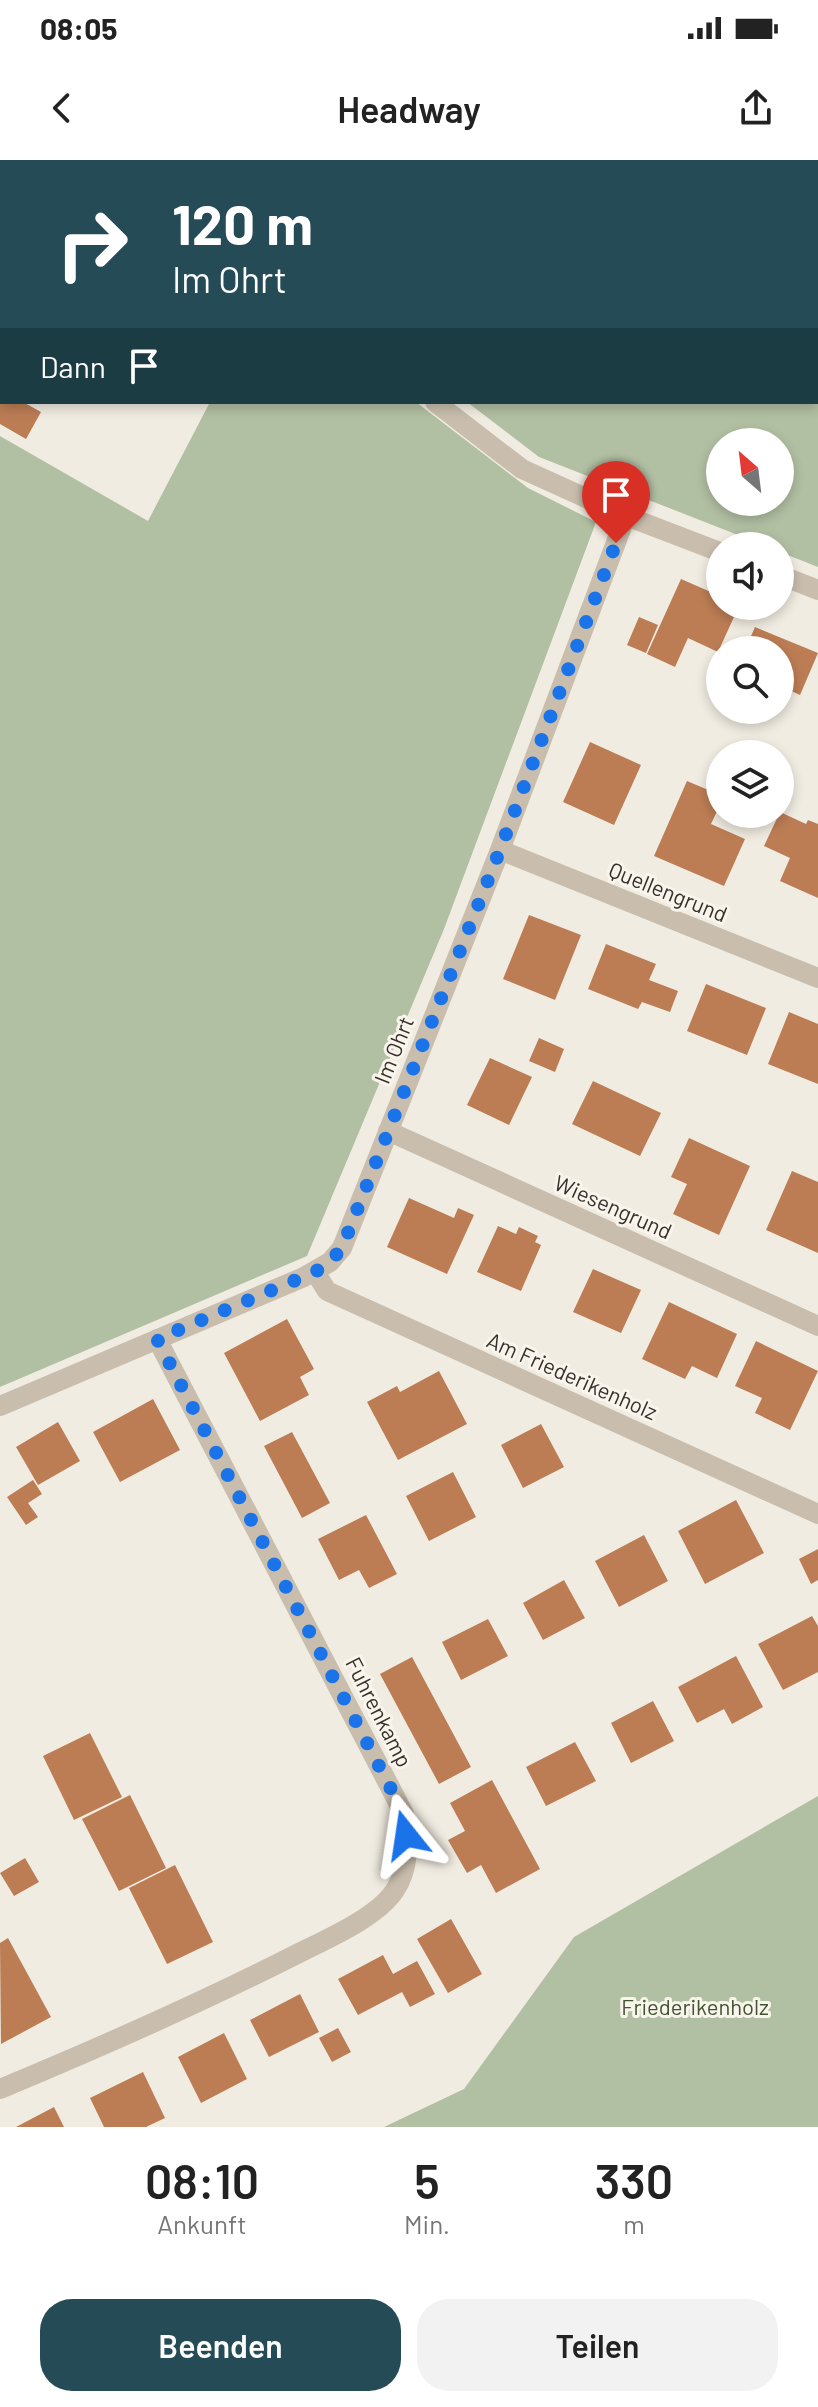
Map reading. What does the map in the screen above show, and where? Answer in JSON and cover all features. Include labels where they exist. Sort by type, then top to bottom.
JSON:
[{"type":"street","points":[[438,404],[522,469],[626,516],[706,547]]},
{"type":"street","name":"Im Ohrt","points":[[0,1406],[315,1272],[330,1262],[342,1248],[500,850],[626,516]]},
{"type":"street","points":[[794,581],[818,590]]},
{"type":"street","name":"Quellengrund","points":[[500,850],[818,978]]},
{"type":"street","name":"Wiesengrund","points":[[388,1131],[818,1326]]},
{"type":"street","name":"Am Friederikenholz","points":[[315,1272],[327,1291],[818,1514]]},
{"type":"street","name":"Fuhrenkamp","points":[[0,2089],[254,1976],[359,1922],[395,1891],[408,1857],[404,1814],[157,1339]]},
{"type":"green space","points":[[209,404],[419,404],[528,488],[596,522],[444,929],[307,1256],[0,1387],[0,436],[148,521]]},
{"type":"green space","points":[[470,404],[818,404],[818,567],[794,558],[794,532],[730,532],[539,457]]},
{"type":"green space","name":"Friederikenholz","points":[[818,1796],[818,2127],[384,2127],[464,2089],[574,1937]]},
{"type":"building","points":[[0,404],[27,404],[41,412],[26,439],[0,424]]},
{"type":"building","points":[[681,579],[706,590],[706,620],[733,620],[725,636],[706,636],[706,646],[688,638],[675,667],[647,654]]},
{"type":"building","points":[[639,617],[658,625],[646,653],[627,645]]},
{"type":"building","points":[[755,627],[777,636],[751,636]]},
{"type":"building","points":[[794,643],[818,653],[800,695],[794,692]]},
{"type":"building","points":[[590,742],[641,765],[614,825],[563,802]]},
{"type":"building","points":[[687,781],[706,789],[706,828],[720,828],[745,839],[724,886],[654,856]]},
{"type":"building","points":[[794,818],[806,824],[808,820],[818,824],[818,898],[780,881],[790,858],[764,846],[772,828],[794,828]]},
{"type":"building","points":[[529,915],[581,935],[555,1000],[503,979]]},
{"type":"building","points":[[606,944],[656,964],[649,980],[678,991],[670,1012],[642,1002],[638,1009],[588,989]]},
{"type":"building","points":[[706,984],[766,1008],[747,1055],[687,1031]]},
{"type":"building","points":[[789,1012],[818,1024],[818,1084],[768,1064]]},
{"type":"building","points":[[539,1038],[564,1049],[555,1072],[529,1061]]},
{"type":"building","points":[[490,1058],[532,1077],[509,1125],[467,1105]]},
{"type":"building","points":[[593,1081],[661,1113],[640,1156],[572,1124]]},
{"type":"building","points":[[689,1138],[750,1166],[719,1235],[673,1214],[687,1184],[671,1177]]},
{"type":"building","points":[[792,1171],[818,1182],[818,1253],[766,1230]]},
{"type":"building","points":[[409,1198],[454,1218],[458,1208],[474,1215],[447,1274],[387,1247]]},
{"type":"building","points":[[498,1226],[516,1234],[519,1227],[538,1236],[535,1242],[541,1245],[521,1291],[477,1272]]},
{"type":"building","points":[[593,1269],[641,1290],[621,1333],[573,1312]]},
{"type":"building","points":[[669,1302],[737,1334],[717,1378],[692,1366],[685,1379],[642,1359]]},
{"type":"building","points":[[287,1319],[314,1369],[300,1377],[309,1395],[260,1421],[224,1353]]},
{"type":"building","points":[[756,1341],[818,1371],[790,1430],[755,1413],[762,1398],[735,1386]]},
{"type":"building","points":[[439,1371],[467,1424],[398,1460],[367,1402],[397,1386],[400,1392]]},
{"type":"building","points":[[153,1399],[180,1450],[120,1482],[93,1432]]},
{"type":"building","points":[[58,1422],[80,1461],[38,1485],[16,1447]]},
{"type":"building","points":[[541,1424],[564,1467],[523,1488],[501,1445]]},
{"type":"building","points":[[292,1432],[330,1503],[302,1518],[264,1446]]},
{"type":"building","points":[[453,1472],[476,1517],[429,1541],[406,1496]]},
{"type":"building","points":[[33,1480],[42,1494],[28,1503],[38,1517],[26,1525],[7,1497]]},
{"type":"building","points":[[736,1500],[764,1553],[705,1584],[678,1531]]},
{"type":"building","points":[[366,1515],[397,1574],[369,1588],[359,1570],[339,1580],[318,1539]]},
{"type":"building","points":[[644,1535],[668,1581],[619,1607],[595,1561]]},
{"type":"building","points":[[818,1549],[818,1580],[811,1584],[799,1559]]},
{"type":"building","points":[[564,1580],[585,1618],[543,1640],[523,1603]]},
{"type":"building","points":[[812,1616],[818,1626],[818,1672],[783,1690],[758,1644]]},
{"type":"building","points":[[488,1619],[508,1656],[461,1680],[442,1642]]},
{"type":"building","points":[[736,1656],[763,1707],[732,1724],[724,1709],[697,1723],[678,1687]]},
{"type":"building","points":[[412,1657],[471,1767],[439,1784],[380,1674]]},
{"type":"building","points":[[653,1701],[674,1741],[631,1763],[611,1723]]},
{"type":"building","points":[[90,1733],[122,1797],[74,1820],[43,1756]]},
{"type":"building","points":[[575,1742],[596,1781],[546,1806],[526,1767]]},
{"type":"building","points":[[492,1780],[540,1869],[496,1893],[481,1865],[467,1873],[448,1840],[465,1831],[450,1803]]},
{"type":"building","points":[[130,1795],[166,1868],[119,1891],[82,1819]]},
{"type":"building","points":[[25,1858],[39,1882],[14,1896],[0,1873]]},
{"type":"building","points":[[175,1865],[213,1942],[167,1964],[129,1888]]},
{"type":"building","points":[[451,1919],[482,1974],[448,1993],[417,1939]]},
{"type":"building","points":[[8,1938],[51,2017],[1,2044],[0,1943]]},
{"type":"building","points":[[383,1955],[393,1974],[417,1961],[435,1994],[410,2007],[402,1992],[358,2015],[338,1979]]},
{"type":"building","points":[[300,1994],[319,2032],[269,2057],[250,2020]]},
{"type":"building","points":[[338,2028],[351,2052],[332,2062],[319,2038]]},
{"type":"building","points":[[224,2033],[247,2079],[201,2103],[178,2057]]},
{"type":"building","points":[[143,2072],[165,2118],[146,2127],[104,2127],[90,2098]]},
{"type":"building","points":[[54,2107],[64,2127],[16,2127]]},
{"type":"route","points":[[406,1835],[404,1814],[157,1339],[315,1272],[330,1262],[342,1248],[500,850],[616,543]]}]
